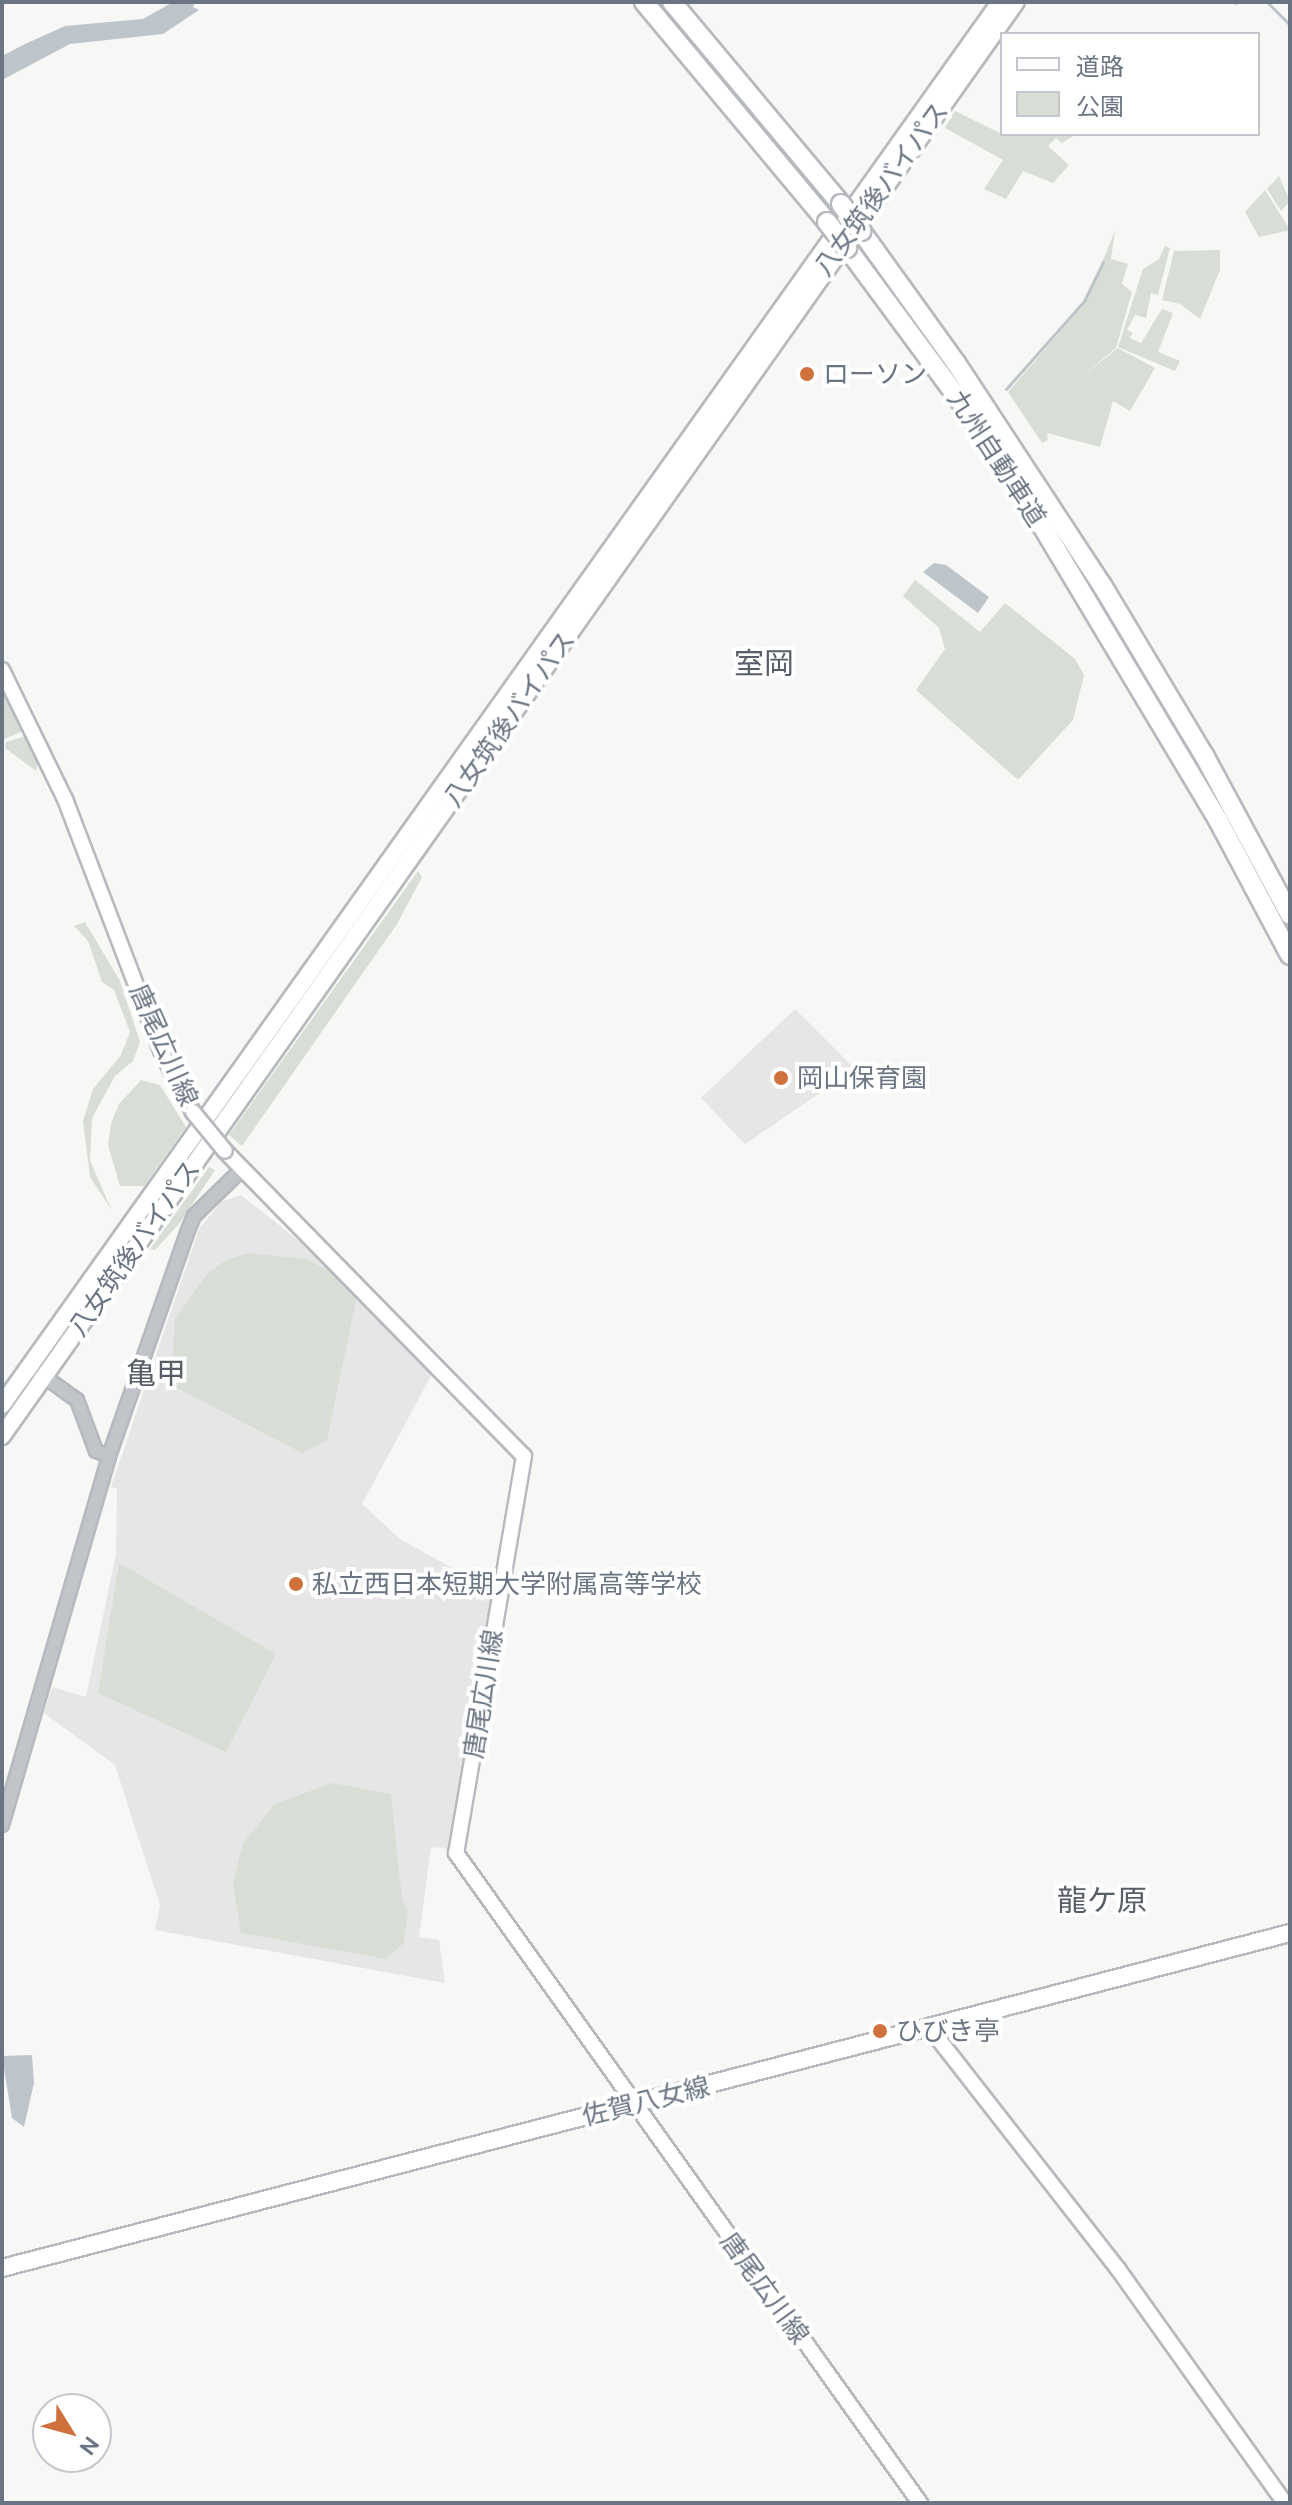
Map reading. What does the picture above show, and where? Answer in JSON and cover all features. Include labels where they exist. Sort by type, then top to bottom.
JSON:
[{"type":"highway","name":"九州自動車道","points":[[672,2],[841,204],[956,363],[1102,585],[1205,757],[1290,915]]},
{"type":"highway","name":"九州自動車道","points":[[644,4],[827,222],[949,384],[1035,514],[1218,820],[1290,955]]},
{"type":"main road","name":"八女筑後バイパス","points":[[2,1405],[1000,2]]},
{"type":"main road","name":"八女筑後バイパス","points":[[2,1436],[1016,2]]},
{"type":"main road","name":"唐尾広川線","points":[[2,670],[65,799],[162,1053],[193,1112],[242,1169],[524,1456],[456,1853],[920,2503]]},
{"type":"main road","name":"佐賀八女線","points":[[2,2268],[1290,1933]]},
{"type":"main road","points":[[929,2027],[1118,2269],[1285,2503]]},
{"type":"street","points":[[2,1825],[109,1456],[194,1216],[242,1169]]},
{"type":"street","points":[[29,1368],[77,1400],[96,1451],[109,1456]]},
{"type":"shaded area","points":[[173,2],[195,2],[193,7],[199,10],[163,34],[70,44],[2,80],[2,56],[25,44],[65,26],[143,19]]},
{"type":"shaded area","points":[[934,563],[946,565],[989,597],[978,613],[923,572]]},
{"type":"shaded area","name":"岡山保育園","points":[[795,1009],[855,1069],[745,1144],[701,1098]]},
{"type":"shaded area","name":"私立西日本短期大学附属高等学校","points":[[241,1195],[308,1248],[433,1372],[362,1504],[400,1539],[494,1591],[452,1849],[431,1847],[419,1937],[439,1940],[445,1983],[155,1930],[160,1905],[115,1765],[44,1713],[52,1687],[86,1697],[116,1554],[117,1489],[111,1487],[199,1229],[221,1202]]},
{"type":"shaded area","points":[[32,2055],[34,2083],[24,2127],[12,2118],[2,2056]]},
{"type":"green space","points":[[955,111],[1000,133],[1000,136],[1074,136],[1062,143],[1056,138],[1048,146],[1069,165],[1053,183],[1023,171],[1006,199],[984,189],[1003,160],[945,128]]},
{"type":"green space","points":[[1279,176],[1290,201],[1281,211],[1267,189]]},
{"type":"green space","points":[[1265,190],[1290,230],[1259,237],[1245,212]]},
{"type":"green space","points":[[1115,231],[1111,259],[1128,264],[1122,284],[1132,292],[1116,348],[1079,379],[1118,348],[1155,368],[1130,411],[1113,401],[1100,447],[1047,433],[1048,440],[1042,443],[1008,392],[1085,303]]},
{"type":"green space","points":[[1165,246],[1170,248],[1158,295],[1151,293],[1146,318],[1135,315],[1127,330],[1133,333],[1129,338],[1141,343],[1162,309],[1173,313],[1158,352],[1180,361],[1175,371],[1118,347],[1143,269],[1159,259]]},
{"type":"green space","points":[[1220,250],[1220,270],[1200,319],[1180,304],[1162,300],[1174,251]]},
{"type":"green space","points":[[915,580],[980,632],[1005,603],[1075,659],[1084,675],[1073,720],[1018,780],[916,690],[945,649],[939,628],[903,596]]},
{"type":"green space","points":[[2,686],[28,729],[2,740]]},
{"type":"green space","points":[[26,736],[39,758],[36,771],[5,748],[6,742]]},
{"type":"green space","points":[[418,871],[422,877],[397,924],[242,1146],[229,1135]]},
{"type":"green space","points":[[85,922],[120,981],[140,1042],[133,1061],[115,1076],[92,1118],[90,1160],[111,1209],[90,1177],[83,1121],[93,1089],[121,1055],[130,1032],[114,990],[102,982],[88,941],[74,926]]},
{"type":"green space","points":[[141,1080],[160,1085],[186,1127],[144,1186],[120,1186],[108,1145],[111,1123],[119,1104]]},
{"type":"green space","points":[[209,1167],[215,1170],[179,1224],[155,1250],[150,1249]]},
{"type":"green space","points":[[248,1253],[307,1259],[332,1273],[356,1300],[327,1440],[302,1453],[171,1385],[175,1319],[207,1274],[226,1260]]},
{"type":"green space","points":[[119,1563],[276,1654],[226,1752],[98,1693]]},
{"type":"green space","points":[[332,1783],[391,1794],[402,1899],[408,1913],[403,1944],[386,1959],[241,1933],[233,1884],[243,1843],[275,1804]]},
{"type":"waterway","points":[[1267,2],[1290,25]]},
{"type":"waterway","points":[[1006,389],[1084,301],[1103,262]]},
{"type":"place","name":"ローソン","points":[[807,374]]},
{"type":"place","name":"岡山保育園","points":[[781,1078]]},
{"type":"place","name":"私立西日本短期大学附属高等学校","points":[[296,1584]]},
{"type":"place","name":"ひびき亭","points":[[880,2031]]},
{"type":"district","name":"室岡","points":[[764,663]]},
{"type":"district","name":"亀甲","points":[[156,1373]]},
{"type":"district","name":"龍ケ原","points":[[1102,1900]]}]
